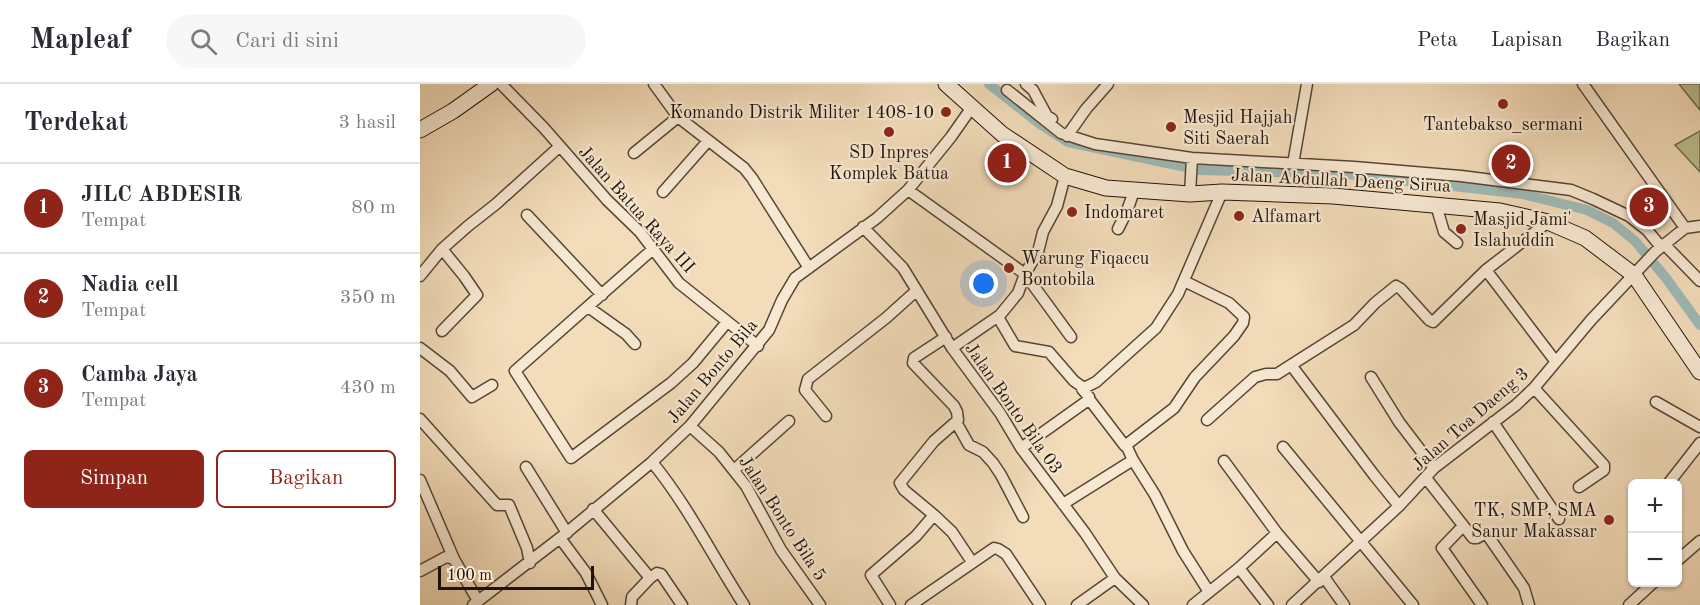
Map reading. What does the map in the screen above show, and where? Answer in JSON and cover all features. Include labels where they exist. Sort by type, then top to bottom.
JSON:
[{"type":"main road","points":[[420,130],[453,111],[491,84]]},
{"type":"main road","name":"Jalan Abdullah Daeng Sirua","points":[[946,84],[1002,134],[1065,176],[1106,188],[1134,191],[1190,190],[1333,196],[1500,211],[1548,222],[1585,238],[1636,273],[1700,372]]},
{"type":"street","name":"Jalan Batua Raya III","points":[[501,84],[544,128],[607,200],[640,232],[679,283],[758,346]]},
{"type":"street","points":[[654,84],[678,117],[744,168],[809,268]]},
{"type":"street","points":[[1068,133],[1108,84]]},
{"type":"street","points":[[1293,164],[1307,84]]},
{"type":"street","points":[[1583,84],[1685,228],[1700,226]]},
{"type":"street","points":[[1016,98],[1032,86],[1047,116],[1068,133],[1082,133]]},
{"type":"street","points":[[1007,90],[1068,133],[1095,144],[1192,162],[1354,167],[1461,176],[1571,190],[1629,216],[1647,230],[1660,248],[1700,281]]},
{"type":"street","name":"Jalan Bonto Bila","points":[[476,603],[564,536],[593,509],[652,462],[690,426],[714,393],[758,346],[771,326],[795,278],[877,218],[908,190],[972,107]]},
{"type":"street","points":[[634,153],[678,117]]},
{"type":"street","points":[[663,192],[708,141]]},
{"type":"street","points":[[420,276],[442,249],[560,147]]},
{"type":"street","points":[[1190,190],[1192,162]]},
{"type":"street","points":[[952,348],[998,317],[1018,292],[1038,252],[1043,232],[1057,206],[1065,176]]},
{"type":"street","points":[[908,190],[1025,274],[1071,337]]},
{"type":"street","points":[[1118,229],[1134,191]]},
{"type":"street","points":[[1083,389],[1096,382],[1156,328],[1184,281],[1222,192]]},
{"type":"street","points":[[1436,205],[1444,232],[1457,243]]},
{"type":"street","points":[[527,215],[602,295]]},
{"type":"street","points":[[1207,420],[1255,377],[1277,374],[1354,325],[1375,303],[1396,286],[1432,322],[1486,270],[1548,222]]},
{"type":"street","name":"Jalan Bonto Bila 03","points":[[863,227],[903,268],[952,348],[1000,413],[1021,448],[1115,578],[1143,605]]},
{"type":"street","name":"Jalan Toa Daeng 3","points":[[1292,605],[1399,506],[1434,468],[1534,388],[1591,320],[1660,248],[1685,228]]},
{"type":"street","points":[[442,249],[471,284],[477,295],[442,331]]},
{"type":"street","points":[[653,249],[515,371],[571,458],[671,383],[693,363],[727,322]]},
{"type":"street","points":[[1486,270],[1556,362]]},
{"type":"street","points":[[1125,446],[1174,408],[1195,377],[1234,336],[1244,320],[1242,314],[1228,303],[1184,281]]},
{"type":"street","points":[[826,416],[805,390],[808,379],[916,291]]},
{"type":"street","points":[[588,308],[626,334],[635,344]]},
{"type":"street","points":[[998,317],[1015,346],[1049,352],[1083,389],[1125,446],[1155,495],[1183,551],[1209,592]]},
{"type":"street","points":[[946,338],[914,358],[912,363],[954,406],[958,420],[934,441],[900,483],[904,490],[952,532],[972,562]]},
{"type":"street","points":[[420,348],[450,371],[471,397],[492,385]]},
{"type":"street","points":[[1291,365],[1399,506]]},
{"type":"street","points":[[1371,377],[1399,422],[1434,468]]},
{"type":"street","points":[[1534,388],[1604,465],[1604,470],[1579,487]]},
{"type":"street","points":[[1021,448],[1089,399]]},
{"type":"street","points":[[1656,402],[1700,427]]},
{"type":"street","points":[[420,419],[497,505],[509,505],[527,548],[530,563]]},
{"type":"street","points":[[734,470],[789,421]]},
{"type":"street","points":[[956,422],[969,445],[983,452],[997,469],[1023,517]]},
{"type":"street","points":[[1493,422],[1559,519]]},
{"type":"street","name":"Jalan Bonto Bila 5","points":[[690,426],[719,453],[746,486],[781,550],[820,605]]},
{"type":"street","points":[[1671,479],[1700,443]]},
{"type":"street","points":[[1282,447],[1413,605]]},
{"type":"street","points":[[1063,504],[1133,460]]},
{"type":"street","points":[[1224,461],[1277,533],[1344,605]]},
{"type":"street","points":[[652,462],[683,504],[713,558],[744,605]]},
{"type":"street","points":[[526,467],[602,605]]},
{"type":"street","points":[[1426,478],[1473,538],[1486,533],[1524,588],[1529,605]]},
{"type":"street","points":[[420,480],[425,504],[476,603]]},
{"type":"street","points":[[593,509],[650,578]]},
{"type":"street","points":[[890,605],[871,575],[916,536],[934,515]]},
{"type":"street","points":[[1463,526],[1442,548],[1482,605]]},
{"type":"street","points":[[1193,605],[1239,568],[1277,533]]},
{"type":"street","points":[[1682,556],[1700,541]]},
{"type":"street","points":[[911,605],[988,550],[998,549],[1006,554],[1040,605]]},
{"type":"street","points":[[420,572],[446,557],[454,559]]},
{"type":"street","points":[[1239,568],[1268,605]]},
{"type":"street","points":[[631,605],[632,597],[657,573],[661,574],[682,605]]},
{"type":"street","points":[[1080,604],[1115,578]]},
{"type":"street","points":[[1629,605],[1648,587]]},
{"type":"green space","points":[[1679,84],[1700,84],[1700,110]]},
{"type":"green space","points":[[1700,131],[1700,172],[1675,145]]},
{"type":"waterway","points":[[989,84],[1040,124],[1068,142],[1200,170],[1347,174],[1523,194],[1587,210],[1613,223],[1635,241],[1666,278],[1700,325]]},
{"type":"place","name":"Tantebakso_sermani","points":[[1503,104]]},
{"type":"place","name":"Komando Distrik Militer 1408-10","points":[[946,112]]},
{"type":"place","name":"Mesjid Hajjah Siti Saerah","points":[[1171,127]]},
{"type":"place","name":"SD Inpres Komplek Batua","points":[[889,132]]},
{"type":"place","name":"JILC ABDESIR","points":[[1007,163]]},
{"type":"place","name":"Nadia cell","points":[[1511,164]]},
{"type":"place","name":"Camba Jaya","points":[[1649,207]]},
{"type":"place","name":"Indomaret","points":[[1072,212]]},
{"type":"place","name":"Alfamart","points":[[1239,216]]},
{"type":"place","name":"Masjid Jami' Islahuddin","points":[[1461,229]]},
{"type":"place","name":"Warung Fiqaccu Bontobila","points":[[1009,268]]},
{"type":"place","name":"TK, SMP, SMA Sanur Makassar","points":[[1609,520]]}]
